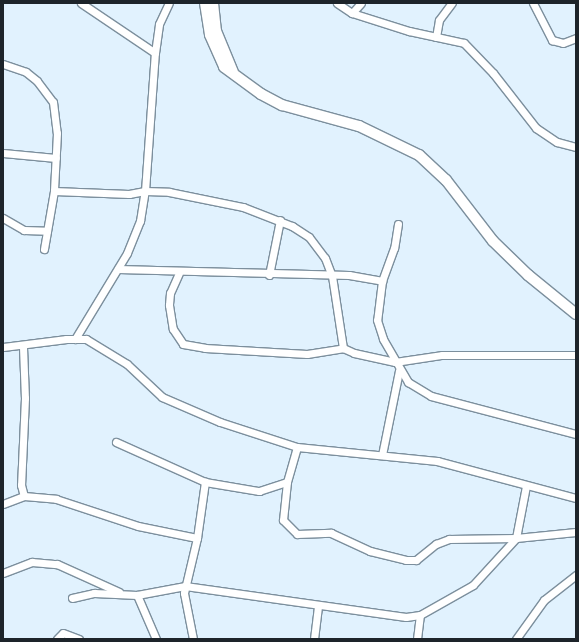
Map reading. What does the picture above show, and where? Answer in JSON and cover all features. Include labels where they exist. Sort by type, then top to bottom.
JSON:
[{"type":"street","points":[[75,338],[96,299],[118,269],[135,234],[145,191],[155,53],[159,24],[169,3]]},
{"type":"street","points":[[205,3],[210,35],[224,67],[233,72],[261,94],[282,105],[359,126],[419,155],[437,169],[493,241],[528,274],[576,314]]},
{"type":"street","points":[[213,3],[216,31],[233,72]]},
{"type":"street","points":[[337,3],[352,14],[467,45],[536,128],[557,142],[576,147]]},
{"type":"street","points":[[352,14],[361,3]]},
{"type":"street","points":[[436,37],[439,20],[452,3]]},
{"type":"street","points":[[533,3],[552,40],[563,43],[576,38]]},
{"type":"street","points":[[85,4],[155,53]]},
{"type":"street","points":[[3,64],[26,72],[50,97],[56,115],[54,192],[44,249]]},
{"type":"street","points":[[3,153],[56,158]]},
{"type":"street","points":[[54,192],[129,194],[145,191],[168,192],[243,207],[280,220],[309,237],[325,258],[332,276],[343,348]]},
{"type":"street","points":[[3,218],[24,230],[47,231]]},
{"type":"street","points":[[269,275],[280,220]]},
{"type":"street","points":[[398,224],[391,259],[382,281],[378,329],[399,371],[419,391],[431,396],[576,434]]},
{"type":"street","points":[[118,269],[179,273],[349,275],[382,281]]},
{"type":"street","points":[[179,273],[170,294],[169,305],[173,329],[183,344],[205,348],[306,354],[343,348],[368,357],[395,362],[442,355],[576,356]]},
{"type":"street","points":[[3,347],[23,346],[75,338],[86,339],[107,350],[162,397],[178,406],[298,447],[437,460],[526,486],[576,498]]},
{"type":"street","points":[[23,346],[24,398],[21,485],[24,496]]},
{"type":"street","points":[[382,455],[399,371]]},
{"type":"street","points":[[116,442],[204,482],[259,491],[287,482]]},
{"type":"street","points":[[298,447],[287,482],[283,520],[291,532],[297,534],[331,533],[388,557],[416,560],[436,544],[449,539],[516,538],[576,532]]},
{"type":"street","points":[[192,639],[185,586],[196,538],[204,482]]},
{"type":"street","points":[[72,598],[81,594],[137,595],[185,586],[406,616],[420,615],[473,586],[516,538],[526,486]]},
{"type":"street","points":[[3,504],[24,496],[56,499],[138,526],[196,538]]},
{"type":"street","points":[[3,573],[32,562],[57,564],[123,594]]},
{"type":"street","points":[[516,639],[544,600],[576,575]]},
{"type":"street","points":[[137,595],[156,639]]},
{"type":"street","points":[[314,639],[318,605]]},
{"type":"street","points":[[417,639],[420,615]]},
{"type":"street","points":[[58,639],[62,633],[79,639]]}]
